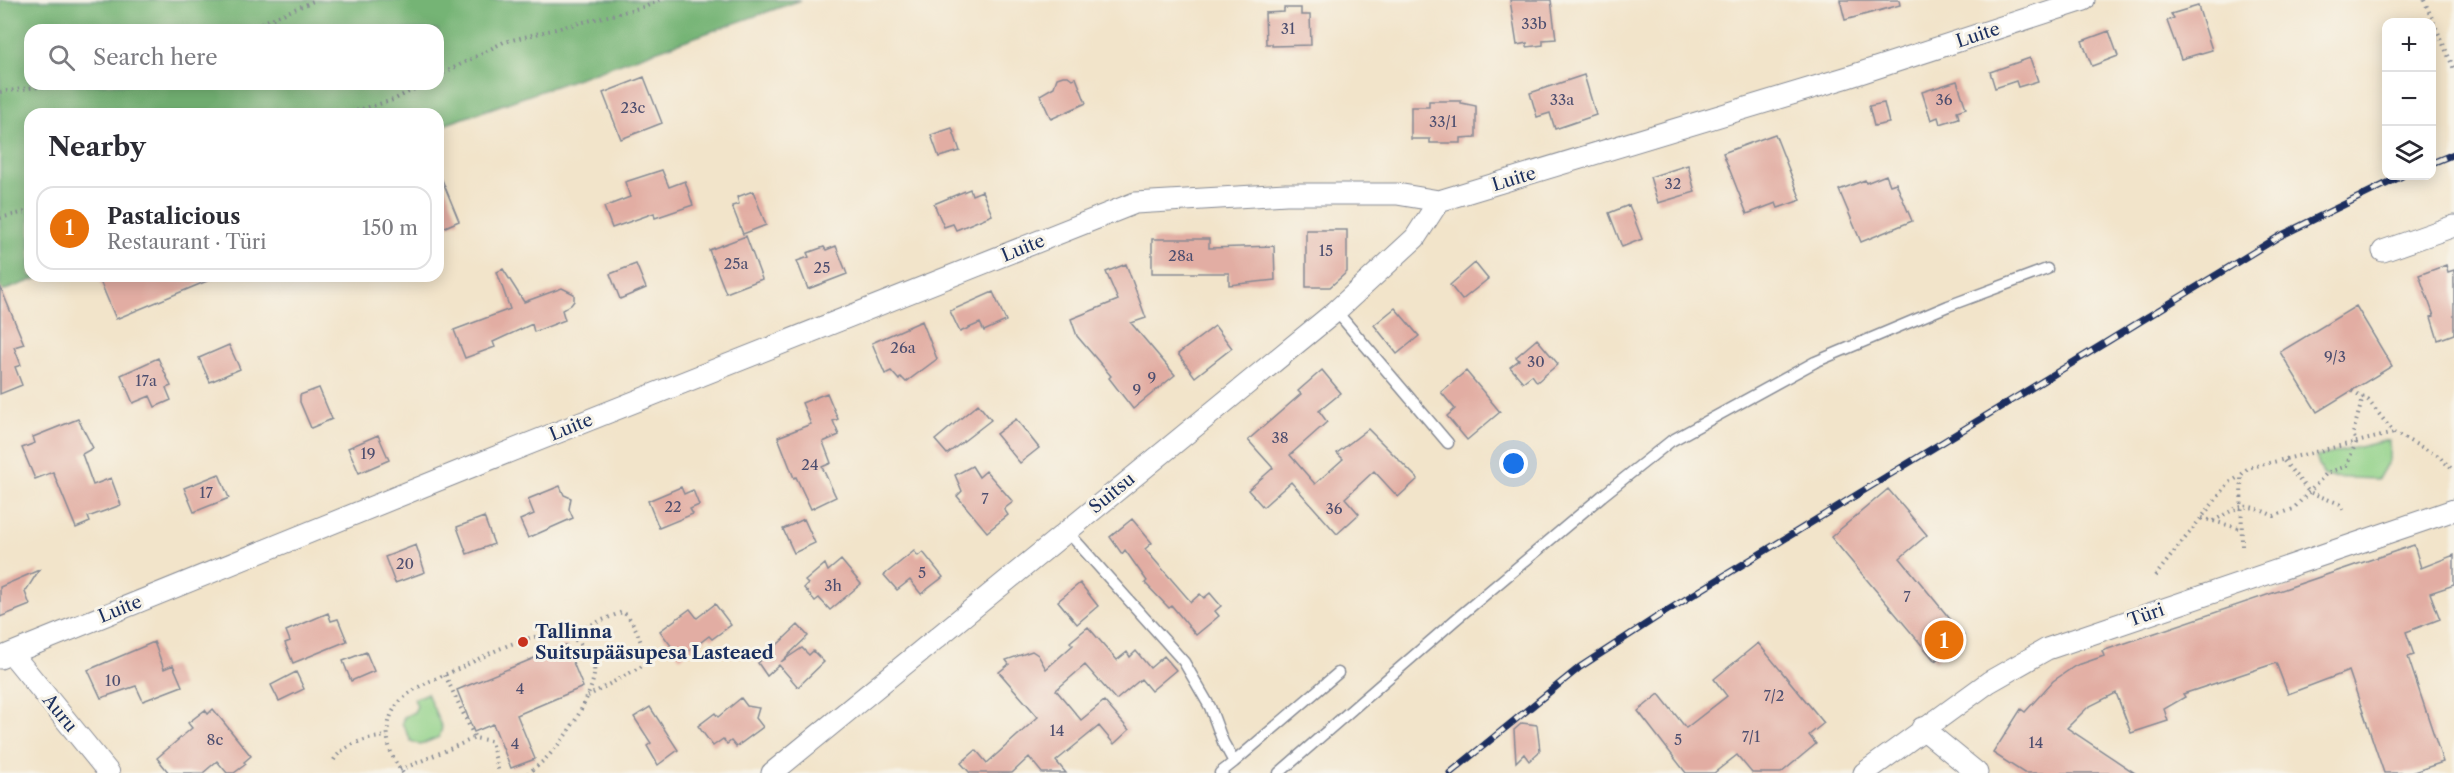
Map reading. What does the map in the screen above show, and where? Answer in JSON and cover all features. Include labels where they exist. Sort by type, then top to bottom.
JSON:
[{"type":"street","name":"Luite","points":[[6,656],[473,465],[1135,203],[1286,194],[1397,194],[1439,201],[1848,77],[2084,0]]},
{"type":"street","name":"Suitsu","points":[[772,773],[1336,311],[1415,238],[1439,201]]},
{"type":"street","points":[[2383,251],[2454,226]]},
{"type":"street","name":"Türi","points":[[1864,773],[1922,728],[1989,682],[2047,649],[2454,510]]},
{"type":"street","name":"Auru","points":[[6,656],[108,773]]},
{"type":"street","points":[[1922,728],[1977,773]]},
{"type":"lane","points":[[1279,773],[1472,605],[1671,441],[1815,362],[1948,306],[2047,269]]},
{"type":"lane","points":[[1336,311],[1448,442]]},
{"type":"lane","points":[[1066,530],[1184,662],[1210,707],[1223,742],[1234,762]]},
{"type":"lane","points":[[1220,773],[1338,673]]},
{"type":"path","points":[[259,24],[316,0]]},
{"type":"path","points":[[444,73],[504,42],[647,6],[659,0]]},
{"type":"path","points":[[2424,0],[2454,69]]},
{"type":"path","points":[[0,92],[24,89]]},
{"type":"path","points":[[366,108],[393,100],[412,90]]},
{"type":"path","points":[[0,218],[24,212]]},
{"type":"path","points":[[2352,391],[2368,400],[2394,433],[2437,455],[2454,471]]},
{"type":"path","points":[[2213,521],[2241,505],[2252,505],[2274,516],[2293,509],[2327,473],[2346,466],[2356,443],[2352,433],[2363,397]]},
{"type":"path","points":[[2155,576],[2229,483],[2248,468],[2394,433]]},
{"type":"path","points":[[2284,461],[2309,492],[2340,504],[2345,512]]},
{"type":"path","points":[[2241,475],[2242,546]]},
{"type":"path","points":[[2202,518],[2242,528]]},
{"type":"path","points":[[562,637],[621,612],[629,617],[644,652],[646,660],[644,665],[587,696]]},
{"type":"path","points":[[499,773],[491,741],[475,738],[401,772],[391,753],[387,736],[390,716],[397,704],[421,685],[507,646],[534,636],[554,634],[585,648],[593,660],[595,676],[587,696],[560,742],[543,763],[528,773]]},
{"type":"path","points":[[445,675],[475,738]]},
{"type":"path","points":[[334,760],[346,748],[369,738],[387,736]]},
{"type":"green space","points":[[0,0],[801,0],[444,125],[444,108],[24,108],[24,282],[28,282],[0,292]]},
{"type":"green space","points":[[2389,440],[2389,460],[2378,479],[2324,477],[2316,457]]},
{"type":"green space","points":[[427,693],[442,728],[439,737],[420,745],[411,741],[402,723],[404,717],[414,712],[417,706],[414,699]]},
{"type":"building","points":[[1510,0],[1551,0],[1556,39],[1543,40],[1543,45],[1527,47],[1527,43],[1517,45]]},
{"type":"building","points":[[1840,0],[1899,0],[1900,5],[1845,20]]},
{"type":"building","points":[[2198,6],[2212,50],[2181,59],[2167,21],[2174,18],[2171,14]]},
{"type":"building","points":[[1284,8],[1301,8],[1301,15],[1310,15],[1311,45],[1272,46],[1272,44],[1266,44],[1265,13],[1284,12]]},
{"type":"building","points":[[2109,31],[2118,56],[2092,66],[2082,41]]},
{"type":"building","points":[[2030,58],[2038,81],[2018,87],[2016,81],[1995,88],[1990,72]]},
{"type":"building","points":[[1584,75],[1596,115],[1555,129],[1550,113],[1537,117],[1530,93]]},
{"type":"building","points":[[1063,76],[1076,78],[1086,103],[1051,119],[1040,95],[1054,87],[1057,78]]},
{"type":"building","points":[[644,77],[662,123],[621,139],[603,93]]},
{"type":"building","points":[[1957,81],[1966,108],[1957,111],[1959,118],[1940,124],[1938,117],[1931,120],[1922,92]]},
{"type":"building","points":[[1429,101],[1461,101],[1461,103],[1476,106],[1476,137],[1461,138],[1461,143],[1430,143],[1430,139],[1411,139],[1411,107],[1429,107]]},
{"type":"building","points":[[1884,103],[1889,123],[1874,126],[1869,106]]},
{"type":"building","points":[[952,128],[960,151],[939,157],[931,135]]},
{"type":"building","points":[[1775,134],[1801,200],[1778,208],[1776,203],[1747,214],[1723,153]]},
{"type":"building","points":[[1688,165],[1695,192],[1658,203],[1650,177]]},
{"type":"building","points":[[662,170],[669,187],[685,181],[693,205],[655,218],[654,213],[612,228],[604,207],[630,197],[625,182]]},
{"type":"building","points":[[1886,175],[1890,185],[1896,183],[1912,221],[1861,242],[1839,190]]},
{"type":"building","points":[[444,185],[459,221],[444,227]]},
{"type":"building","points":[[970,189],[972,195],[982,191],[992,215],[956,230],[953,224],[944,227],[934,204]]},
{"type":"building","points":[[753,191],[766,225],[743,234],[732,206],[739,204],[737,197]]},
{"type":"building","points":[[1629,205],[1642,239],[1622,247],[1609,213]]},
{"type":"building","points":[[1306,230],[1347,230],[1347,272],[1330,287],[1306,287]]},
{"type":"building","points":[[746,236],[762,279],[726,293],[709,250]]},
{"type":"building","points":[[1152,239],[1209,239],[1209,248],[1274,246],[1275,280],[1229,285],[1229,273],[1152,273]]},
{"type":"building","points":[[836,246],[847,274],[808,289],[797,261],[809,257],[807,253],[824,247],[826,250]]},
{"type":"building","points":[[1475,263],[1488,279],[1462,300],[1450,285]]},
{"type":"building","points":[[636,264],[646,288],[620,299],[610,274]]},
{"type":"building","points":[[1126,264],[1146,318],[1131,323],[1175,375],[1133,409],[1109,378],[1111,376],[1077,336],[1071,319],[1118,300],[1106,272]]},
{"type":"building","points":[[2446,265],[2448,272],[2454,270],[2454,334],[2438,340],[2431,317],[2434,316],[2419,275]]},
{"type":"building","points":[[503,269],[524,302],[562,288],[574,294],[574,301],[562,310],[565,320],[534,332],[532,324],[493,342],[495,347],[465,358],[454,330],[510,309],[497,272]]},
{"type":"building","points":[[101,282],[205,282],[116,319]]},
{"type":"building","points":[[0,286],[24,344],[14,347],[21,365],[15,367],[22,385],[0,394]]},
{"type":"building","points":[[993,292],[1006,321],[984,331],[980,323],[960,332],[950,311]]},
{"type":"building","points":[[2356,306],[2392,366],[2317,412],[2280,352]]},
{"type":"building","points":[[1395,308],[1419,336],[1397,354],[1374,325]]},
{"type":"building","points":[[922,321],[937,359],[906,382],[901,377],[899,380],[891,371],[885,374],[872,343]]},
{"type":"building","points":[[1215,326],[1232,348],[1195,377],[1178,354]]},
{"type":"building","points":[[1537,339],[1558,364],[1537,382],[1532,375],[1523,382],[1510,367],[1519,360],[1516,357]]},
{"type":"building","points":[[229,345],[240,369],[210,382],[199,358]]},
{"type":"building","points":[[158,358],[171,386],[166,388],[171,400],[155,407],[150,396],[133,403],[121,375]]},
{"type":"building","points":[[1322,370],[1341,393],[1319,411],[1327,422],[1290,455],[1315,484],[1343,459],[1337,453],[1368,429],[1418,479],[1398,497],[1374,471],[1345,498],[1359,514],[1337,534],[1291,482],[1263,507],[1248,490],[1273,468],[1248,440],[1301,394],[1298,391]]},
{"type":"building","points":[[1466,371],[1500,412],[1467,440],[1447,416],[1455,409],[1441,392]]},
{"type":"building","points":[[319,388],[332,419],[311,428],[300,402],[300,395]]},
{"type":"building","points":[[827,393],[838,419],[833,421],[839,435],[823,442],[831,463],[822,467],[836,497],[811,509],[796,477],[794,478],[778,437],[811,424],[802,403]]},
{"type":"building","points":[[978,404],[991,420],[947,454],[935,440]]},
{"type":"building","points":[[78,419],[93,448],[82,454],[93,485],[111,478],[121,505],[88,517],[90,522],[76,528],[53,472],[35,479],[22,448],[35,443],[33,437]]},
{"type":"building","points":[[1016,419],[1039,448],[1020,463],[996,434]]},
{"type":"building","points":[[378,435],[389,460],[359,473],[348,448]]},
{"type":"building","points":[[972,466],[979,477],[986,471],[1013,502],[1004,509],[1008,515],[987,532],[957,496],[962,491],[955,475]]},
{"type":"building","points":[[219,474],[229,498],[194,512],[184,488]]},
{"type":"building","points":[[560,486],[564,495],[571,498],[569,509],[573,518],[528,538],[520,520],[534,514],[528,499]]},
{"type":"building","points":[[681,487],[684,494],[693,490],[699,505],[690,509],[693,514],[659,528],[648,501]]},
{"type":"building","points":[[1888,489],[1927,535],[1900,558],[1964,636],[1935,661],[1831,537]]},
{"type":"building","points":[[484,517],[494,544],[467,554],[457,527]]},
{"type":"building","points":[[804,519],[815,543],[794,553],[783,529]]},
{"type":"building","points":[[1132,519],[1152,543],[1145,549],[1191,602],[1200,594],[1204,598],[1210,593],[1221,606],[1215,611],[1219,616],[1196,635],[1172,606],[1169,608],[1145,583],[1147,581],[1125,550],[1122,554],[1110,537]]},
{"type":"building","points":[[416,545],[425,572],[395,583],[385,557]]},
{"type":"building","points":[[2414,545],[2421,568],[2454,555],[2454,585],[2430,593],[2440,619],[2406,632],[2414,655],[2408,657],[2443,762],[2411,773],[2384,773],[2349,671],[2288,694],[2276,663],[2183,694],[2185,697],[2164,709],[2168,721],[2131,733],[2116,693],[2088,707],[2067,728],[2135,773],[2024,773],[1993,753],[2021,709],[2025,712],[2053,681],[2075,666],[2104,656],[2102,651]]},
{"type":"building","points":[[914,551],[918,556],[923,552],[943,577],[921,594],[910,580],[897,590],[884,575]]},
{"type":"building","points":[[841,560],[861,584],[830,610],[819,598],[815,601],[804,588],[808,584],[805,581],[825,564],[828,571]]},
{"type":"building","points":[[39,570],[25,592],[30,605],[0,617],[0,587]]},
{"type":"building","points":[[1080,583],[1098,606],[1077,624],[1058,601]]},
{"type":"building","points":[[715,604],[731,625],[712,639],[709,636],[680,658],[660,631],[690,609],[697,618]]},
{"type":"building","points":[[328,613],[331,621],[338,619],[347,641],[293,663],[285,643],[290,641],[286,631]]},
{"type":"building","points":[[798,625],[808,636],[781,662],[802,648],[809,655],[813,651],[824,662],[798,687],[779,665],[767,676],[758,663]]},
{"type":"building","points":[[1088,627],[1117,660],[1127,652],[1130,657],[1136,651],[1150,668],[1164,656],[1176,670],[1151,691],[1141,679],[1116,700],[1085,665],[1056,690],[1081,720],[1104,701],[1129,730],[1114,744],[1099,726],[1056,761],[1066,773],[1042,773],[1029,757],[1012,773],[970,773],[961,763],[976,750],[987,763],[1038,717],[999,672],[1009,664],[1006,660],[1032,651],[1038,655],[1046,669],[1073,645],[1070,642]]},
{"type":"building","points":[[154,642],[164,669],[173,665],[182,686],[143,701],[136,686],[101,698],[88,670]]},
{"type":"building","points":[[1758,643],[1824,723],[1809,735],[1816,744],[1781,773],[1752,773],[1737,755],[1714,773],[1686,773],[1638,711],[1659,694],[1686,728],[1727,696],[1714,679]]},
{"type":"building","points":[[566,645],[583,687],[517,715],[535,759],[511,768],[493,724],[474,732],[457,690]]},
{"type":"building","points":[[366,652],[374,671],[351,681],[343,661]]},
{"type":"building","points":[[296,672],[304,689],[279,701],[271,685]]},
{"type":"building","points":[[741,698],[747,706],[759,708],[756,718],[763,727],[736,747],[731,741],[727,744],[723,739],[713,746],[698,726],[715,713],[718,717]]},
{"type":"building","points":[[650,707],[678,750],[658,765],[647,746],[651,743],[634,717]]},
{"type":"building","points":[[213,709],[251,756],[244,762],[246,764],[234,773],[227,773],[217,761],[203,773],[169,773],[157,758],[192,728],[188,723],[205,710],[208,714]]},
{"type":"building","points":[[1522,723],[1537,725],[1540,751],[1529,761],[1524,754],[1516,762],[1514,730]]},
{"type":"railway","points":[[2436,161],[2454,154]]},
{"type":"railway","points":[[1450,773],[1580,667],[1660,615],[2280,236],[2394,180]]},
{"type":"place","name":"Pastalicious","points":[[1944,640]]},
{"type":"place","name":"Tallinna Suitsupääsupesa Lasteaed","points":[[523,642]]}]
